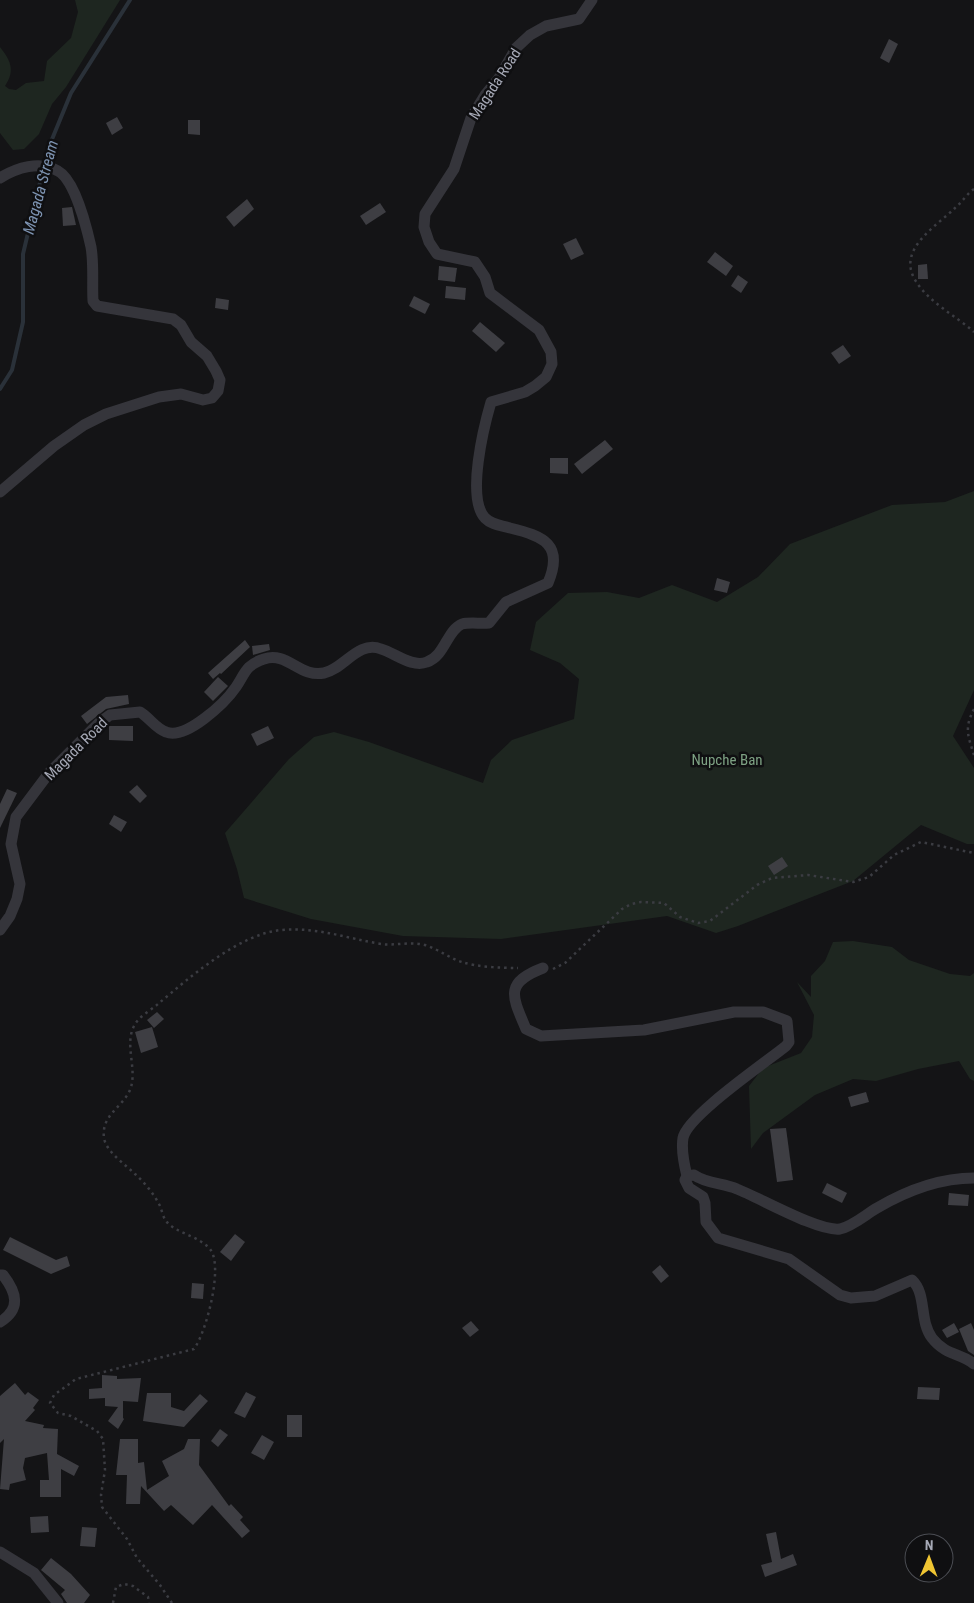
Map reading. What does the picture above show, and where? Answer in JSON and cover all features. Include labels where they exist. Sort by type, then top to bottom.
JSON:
[{"type":"street","name":"Magada Road","points":[[0,930],[10,916],[17,899],[20,884],[11,844],[16,817],[49,773],[110,715],[140,712],[160,729],[168,733],[180,734],[192,728],[226,698],[237,686],[239,678],[252,664],[274,656],[284,658],[306,672],[324,673],[337,667],[348,656],[367,648],[380,648],[420,664],[429,662],[440,654],[454,630],[462,624],[489,623],[506,602],[548,583],[554,569],[554,553],[549,543],[532,535],[494,525],[484,517],[479,507],[477,472],[482,436],[492,402],[525,392],[546,378],[552,364],[551,352],[539,330],[490,293],[485,277],[475,262],[437,254],[429,242],[424,228],[425,214],[454,169],[471,118],[516,48],[530,35],[546,26],[579,19],[592,0]]},
{"type":"street","points":[[0,178],[20,167],[58,170],[68,181],[76,197],[91,248],[93,301],[97,306],[173,318],[181,325],[191,342],[207,356],[220,380],[218,391],[212,398],[203,400],[181,394],[159,397],[106,414],[84,424],[54,446],[0,492]]},
{"type":"street","points":[[544,968],[523,976],[515,988],[514,999],[526,1029],[541,1036],[644,1030],[734,1012],[763,1012],[787,1021],[789,1042],[786,1046],[714,1101],[688,1124],[683,1137],[683,1154],[687,1176],[685,1183],[703,1197],[706,1222],[718,1238],[789,1259],[840,1295],[851,1298],[875,1296],[912,1280],[918,1289],[925,1327],[932,1339],[947,1352],[974,1364]]},
{"type":"street","points":[[687,1176],[694,1175],[709,1182],[730,1186],[825,1228],[839,1229],[851,1224],[892,1199],[915,1190],[944,1180],[974,1178]]},
{"type":"street","points":[[0,1275],[3,1275],[14,1288],[14,1308],[7,1318],[0,1322]]},
{"type":"street","points":[[0,1552],[34,1573],[58,1603]]},
{"type":"path","points":[[974,189],[922,238],[914,250],[911,261],[913,277],[923,289],[974,332]]},
{"type":"path","points":[[974,709],[967,722],[968,737],[974,755]]},
{"type":"path","points":[[172,1603],[160,1585],[137,1558],[128,1539],[102,1506],[101,1495],[105,1470],[103,1439],[98,1431],[71,1416],[58,1413],[50,1403],[54,1395],[76,1379],[194,1349],[201,1340],[205,1325],[213,1291],[216,1262],[211,1250],[202,1242],[166,1222],[159,1204],[147,1185],[109,1149],[104,1140],[104,1126],[108,1116],[130,1090],[133,1069],[130,1042],[133,1026],[142,1016],[183,982],[216,959],[259,935],[278,930],[308,928],[384,944],[424,945],[446,953],[461,962],[502,968],[552,969],[565,963],[622,909],[631,904],[664,903],[680,917],[698,923],[710,921],[757,885],[772,878],[808,875],[853,882],[869,877],[894,855],[922,842],[974,854]]},
{"type":"path","points":[[113,1603],[116,1586],[124,1584],[142,1592],[148,1598],[148,1603]]},
{"type":"green space","points":[[75,0],[120,0],[66,87],[52,104],[39,134],[24,149],[13,150],[0,133],[0,47],[7,56],[11,70],[5,86],[16,90],[26,83],[44,81],[47,61],[71,38],[78,12]]},
{"type":"green space","name":"Nupche Ban","points":[[974,491],[974,690],[953,736],[974,768],[974,844],[967,844],[921,825],[853,881],[716,933],[667,916],[501,939],[403,936],[311,919],[244,898],[225,833],[289,759],[314,737],[334,732],[369,742],[483,783],[491,760],[512,740],[574,719],[579,679],[560,663],[530,650],[536,622],[568,593],[607,592],[639,598],[672,585],[717,602],[758,577],[790,544],[892,505],[945,502]]},
{"type":"green space","points":[[853,941],[892,947],[909,960],[950,974],[970,976],[974,973],[974,1081],[970,1079],[959,1061],[918,1069],[876,1081],[853,1079],[815,1095],[763,1133],[751,1149],[749,1086],[763,1068],[801,1053],[812,1037],[814,1015],[797,982],[811,997],[811,976],[825,961],[833,942]]},
{"type":"building","points":[[889,39],[898,44],[889,63],[880,58]]},
{"type":"building","points":[[117,117],[123,128],[112,135],[106,123]]},
{"type":"building","points":[[188,120],[200,120],[200,135],[188,134]]},
{"type":"building","points":[[247,199],[254,209],[234,227],[226,217]]},
{"type":"building","points":[[380,203],[386,212],[366,225],[360,216]]},
{"type":"building","points":[[72,207],[76,225],[63,226],[62,208]]},
{"type":"building","points":[[576,238],[584,254],[571,260],[563,244]]},
{"type":"building","points":[[715,252],[733,266],[726,276],[707,262]]},
{"type":"building","points":[[927,264],[928,279],[918,279],[918,265]]},
{"type":"building","points":[[439,266],[457,268],[455,282],[438,280]]},
{"type":"building","points":[[738,275],[748,282],[741,293],[731,286]]},
{"type":"building","points":[[446,286],[466,288],[465,300],[445,298]]},
{"type":"building","points":[[414,296],[430,304],[425,314],[409,306]]},
{"type":"building","points":[[216,298],[229,300],[228,310],[215,308]]},
{"type":"building","points":[[480,322],[505,343],[496,352],[472,331]]},
{"type":"building","points":[[843,345],[851,356],[839,364],[831,353]]},
{"type":"building","points":[[605,440],[613,449],[582,474],[574,464]]},
{"type":"building","points":[[550,458],[568,458],[568,474],[550,473]]},
{"type":"building","points":[[717,578],[730,582],[727,593],[714,590]]},
{"type":"building","points":[[245,640],[250,647],[213,679],[208,673]]},
{"type":"building","points":[[269,644],[270,650],[253,655],[252,646]]},
{"type":"building","points":[[218,677],[228,686],[213,701],[204,692]]},
{"type":"building","points":[[128,695],[129,704],[106,709],[87,724],[81,716],[106,697]]},
{"type":"building","points":[[109,726],[133,726],[133,741],[109,740]]},
{"type":"building","points":[[268,726],[274,738],[257,746],[251,734]]},
{"type":"building","points":[[137,785],[147,796],[140,803],[129,792]]},
{"type":"building","points":[[7,789],[17,793],[0,828],[0,804]]},
{"type":"building","points":[[114,815],[127,822],[121,832],[109,824]]},
{"type":"building","points":[[782,857],[788,866],[774,875],[768,866]]},
{"type":"building","points":[[157,1012],[164,1019],[154,1028],[147,1020]]},
{"type":"building","points":[[152,1027],[158,1047],[141,1053],[135,1032]]},
{"type":"building","points":[[866,1092],[869,1102],[851,1107],[848,1097]]},
{"type":"building","points":[[786,1128],[793,1180],[777,1182],[770,1129]]},
{"type":"building","points":[[827,1183],[847,1193],[842,1203],[822,1193]]},
{"type":"building","points":[[949,1193],[969,1195],[968,1206],[948,1205]]},
{"type":"building","points":[[235,1234],[245,1242],[231,1261],[220,1252]]},
{"type":"building","points":[[10,1237],[56,1260],[67,1256],[70,1266],[51,1274],[3,1250]]},
{"type":"building","points":[[660,1265],[669,1276],[661,1283],[652,1272]]},
{"type":"building","points":[[192,1283],[204,1284],[203,1299],[191,1298]]},
{"type":"building","points":[[471,1321],[479,1330],[470,1337],[462,1328]]},
{"type":"building","points":[[954,1323],[959,1332],[947,1338],[942,1330]]},
{"type":"building","points":[[971,1323],[974,1330],[974,1355],[968,1351],[959,1329]]},
{"type":"building","points":[[102,1375],[117,1376],[117,1379],[141,1378],[138,1402],[123,1401],[124,1419],[118,1429],[108,1421],[118,1407],[105,1406],[105,1398],[89,1399],[89,1389],[102,1388]]},
{"type":"building","points":[[15,1383],[25,1395],[28,1392],[39,1400],[33,1408],[35,1410],[25,1421],[44,1425],[43,1428],[58,1429],[57,1454],[79,1466],[74,1476],[61,1469],[61,1497],[40,1497],[40,1480],[49,1480],[47,1453],[25,1458],[23,1468],[26,1480],[10,1484],[9,1490],[0,1489],[4,1439],[0,1443],[0,1396]]},
{"type":"building","points":[[918,1387],[940,1388],[939,1400],[917,1399]]},
{"type":"building","points":[[246,1392],[256,1397],[245,1418],[234,1413]]},
{"type":"building","points":[[147,1393],[171,1393],[171,1407],[184,1411],[200,1394],[208,1401],[184,1427],[143,1421]]},
{"type":"building","points":[[287,1415],[302,1415],[302,1437],[287,1437]]},
{"type":"building","points":[[220,1429],[228,1435],[218,1447],[211,1441]]},
{"type":"building","points":[[262,1435],[274,1442],[264,1460],[251,1453]]},
{"type":"building","points":[[120,1439],[138,1439],[138,1463],[144,1462],[147,1490],[169,1476],[162,1461],[184,1449],[188,1439],[200,1439],[199,1465],[229,1506],[231,1504],[243,1517],[240,1520],[250,1531],[242,1538],[212,1505],[193,1525],[171,1505],[164,1511],[141,1486],[140,1504],[126,1504],[127,1475],[116,1475]]},
{"type":"building","points":[[48,1516],[49,1532],[31,1533],[30,1517]]},
{"type":"building","points":[[82,1527],[97,1528],[95,1547],[80,1546]]},
{"type":"building","points":[[776,1532],[781,1559],[793,1554],[797,1565],[765,1577],[761,1565],[772,1562],[766,1534]]},
{"type":"building","points":[[51,1558],[71,1574],[90,1595],[84,1603],[67,1603],[61,1594],[65,1590],[41,1570]]},
{"type":"waterway","name":"Magada Stream","points":[[0,389],[12,370],[23,322],[23,254],[48,149],[71,93],[130,0]]}]
